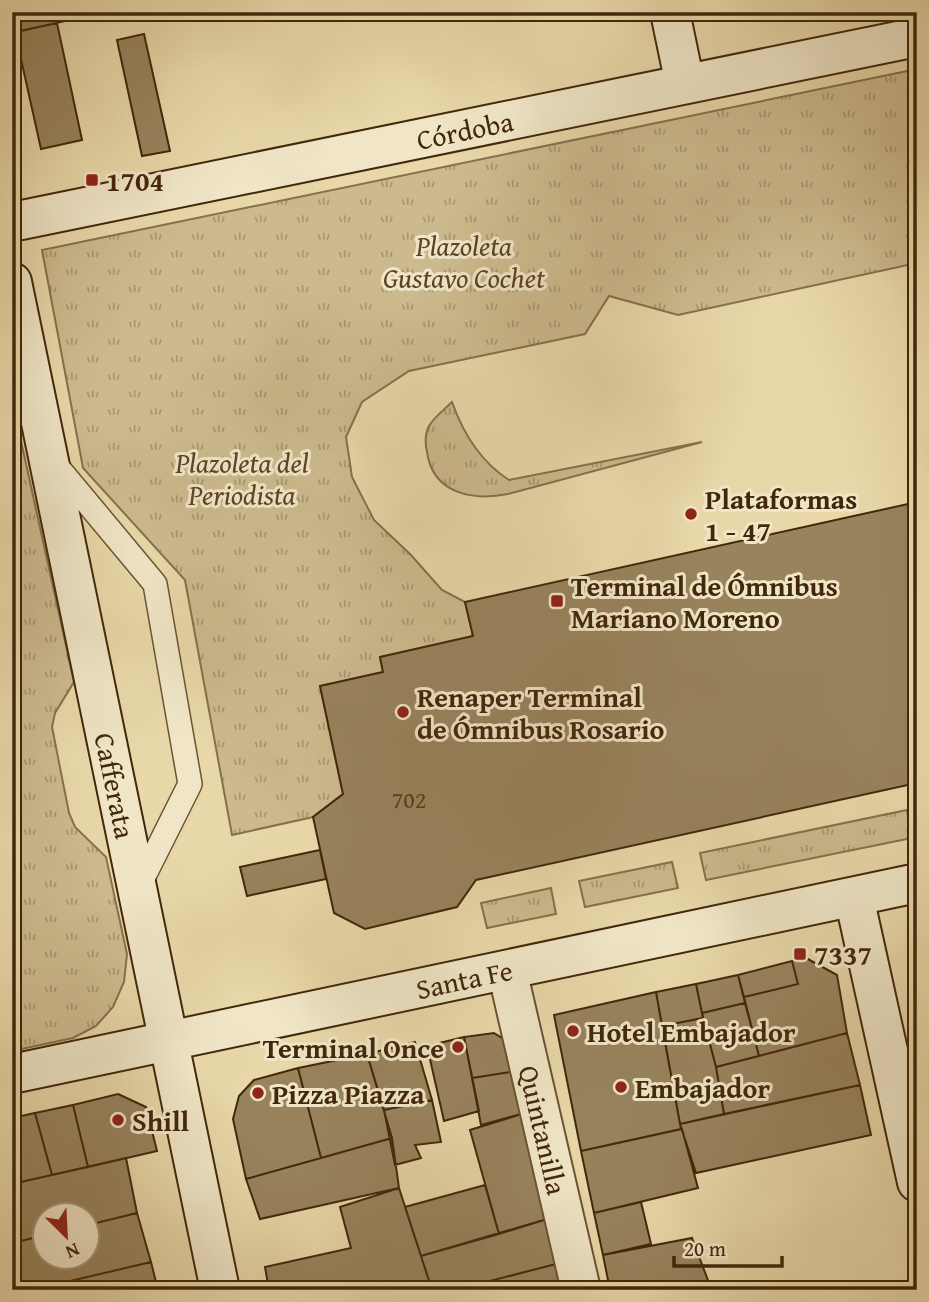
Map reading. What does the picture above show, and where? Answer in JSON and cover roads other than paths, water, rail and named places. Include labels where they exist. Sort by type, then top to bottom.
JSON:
[{"type":"main road","points":[[670,12],[685,84]]},
{"type":"main road","name":"Córdoba","points":[[12,222],[917,37]]},
{"type":"main road","name":"Cafferata","points":[[12,282],[220,1290]]},
{"type":"main road","name":"Santa Fe","points":[[12,1074],[917,883]]},
{"type":"main road","points":[[854,897],[917,1182]]},
{"type":"main road","name":"Quintanilla","points":[[507,970],[582,1290]]},
{"type":"lane","points":[[48,456],[155,584],[190,784],[138,888]]},
{"type":"place","name":"1704","points":[[92,180]]},
{"type":"place","name":"Plataformas 1 - 47","points":[[691,514]]},
{"type":"place","name":"Terminal de Ómnibus Mariano Moreno","points":[[557,601]]},
{"type":"place","name":"Renaper Terminal de Ómnibus Rosario","points":[[403,712]]},
{"type":"place","name":"7337","points":[[800,954]]},
{"type":"place","name":"Hotel Embajador","points":[[573,1031]]},
{"type":"place","name":"Terminal Once","points":[[458,1047]]},
{"type":"place","name":"Embajador","points":[[621,1087]]},
{"type":"place","name":"Pizza Piazza","points":[[258,1093]]},
{"type":"place","name":"Shill","points":[[118,1120]]},
{"type":"park label","name":"Plazoleta Gustavo Cochet","points":[[464,261]]},
{"type":"park label","name":"Plazoleta del Periodista","points":[[242,478]]}]
